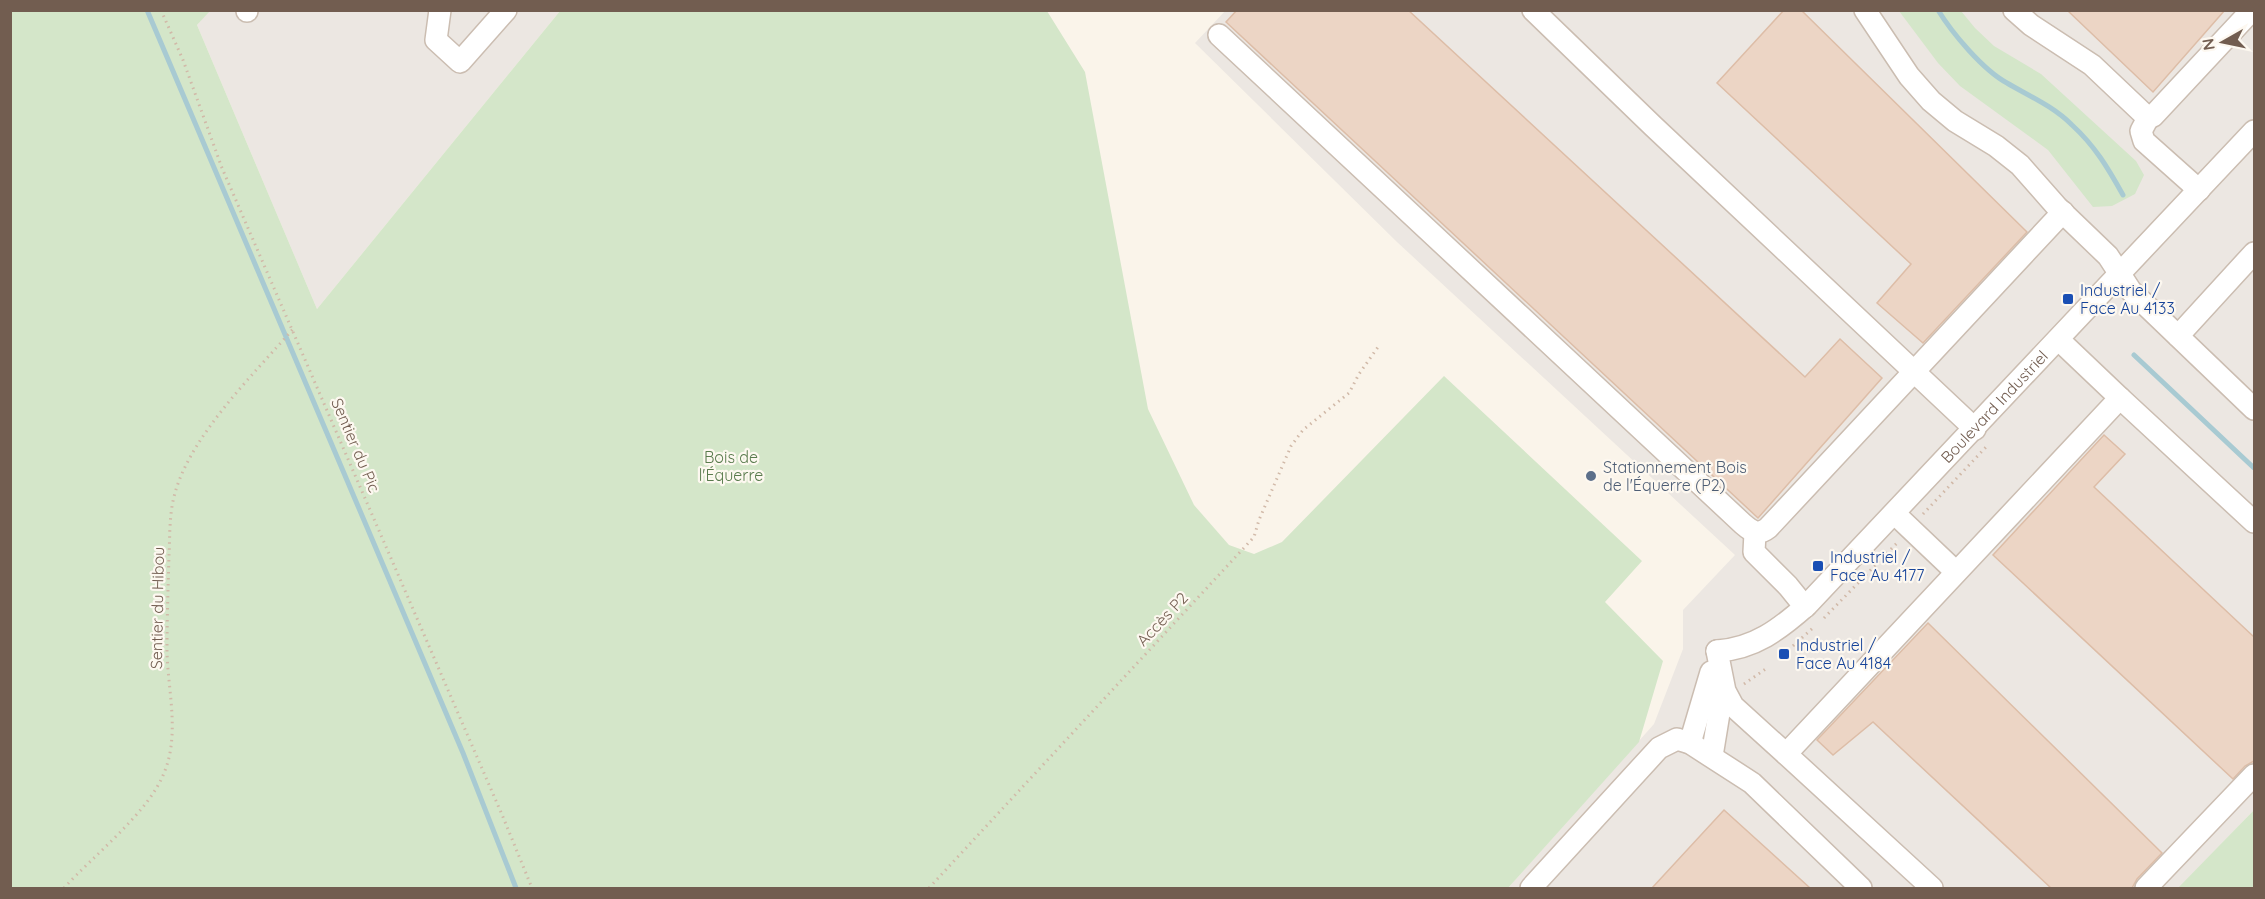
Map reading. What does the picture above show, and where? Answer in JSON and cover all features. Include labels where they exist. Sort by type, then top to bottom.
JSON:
[{"type":"street","points":[[440,10],[436,40],[460,62],[506,10]]},
{"type":"street","points":[[1533,10],[1624,99],[1975,429]]},
{"type":"street","points":[[1865,10],[1908,76],[1931,101],[1969,131],[2007,154],[2032,177],[2063,212],[2108,256],[2131,291],[2254,409]]},
{"type":"street","points":[[2014,10],[2031,26],[2092,64],[2148,118]]},
{"type":"street","points":[[2199,190],[2144,141],[2141,131],[2148,118],[2153,117],[2252,10]]},
{"type":"street","points":[[1220,35],[1755,533]]},
{"type":"street","name":"Boulevard Industriel","points":[[1717,651],[1736,649],[1758,641],[1787,624],[1805,607],[2254,131]]},
{"type":"street","points":[[1755,533],[1768,528],[2063,212]]},
{"type":"street","points":[[2178,336],[2254,253]]},
{"type":"street","points":[[2059,340],[2254,522]]},
{"type":"street","points":[[1786,754],[2120,398]]},
{"type":"street","points":[[1895,514],[1956,572]]},
{"type":"street","points":[[1755,533],[1754,552],[1788,586],[1805,607]]},
{"type":"street","points":[[1717,651],[1725,691],[1733,706],[1932,888]]},
{"type":"street","points":[[1690,743],[1717,651]]},
{"type":"street","points":[[1712,756],[1719,707],[1717,651]]},
{"type":"street","points":[[1531,888],[1659,748],[1677,739],[1690,743],[1712,756],[1758,788],[1861,888]]},
{"type":"street","points":[[2146,888],[2254,775]]},
{"type":"path","name":"Sentier du Pic","points":[[161,10],[183,60],[222,168],[503,816],[532,888]]},
{"type":"path","name":"Sentier du Hibou","points":[[64,888],[122,830],[160,783],[166,770],[173,728],[168,680],[167,621],[170,530],[174,494],[183,471],[207,430],[293,329]]},
{"type":"path","name":"Accès P2","points":[[929,888],[1254,537],[1290,446],[1303,430],[1349,393],[1378,347]]},
{"type":"path","points":[[1748,682],[1767,668]]},
{"type":"shaded area","points":[[210,10],[560,11],[317,309],[197,25]]},
{"type":"shaded area","points":[[1226,10],[2254,11],[2254,810],[2179,888],[1508,888],[1654,724],[1683,649],[1683,610],[1735,555],[1397,242],[1195,43]]},
{"type":"green space","name":"Bois de l'Équerre","points":[[10,11],[210,11],[197,25],[317,309],[560,11],[1047,11],[1085,72],[1148,409],[1194,505],[1229,545],[1254,554],[1282,542],[1444,376],[1642,561],[1605,602],[1663,661],[1639,742],[1508,888],[11,888]]},
{"type":"green space","points":[[1899,11],[1961,11],[1994,46],[2041,74],[2136,161],[2144,175],[2135,194],[2112,206],[2093,207],[2048,150],[1960,86],[1938,63]]},
{"type":"green space","points":[[2254,810],[2254,888],[2178,888]]},
{"type":"building","points":[[1237,10],[1408,10],[1805,377],[1840,339],[1882,378],[1758,518],[1226,22]]},
{"type":"building","points":[[1784,10],[1801,10],[2027,232],[1923,343],[1877,303],[1911,264],[1717,83]]},
{"type":"building","points":[[2067,10],[2225,10],[2153,92]]},
{"type":"building","points":[[2104,435],[2125,454],[2094,487],[2254,637],[2254,761],[2245,766],[2233,779],[1993,555]]},
{"type":"building","points":[[1928,623],[2162,853],[2137,879],[2132,888],[2051,888],[1873,722],[1833,755],[1817,740]]},
{"type":"building","points":[[1724,810],[1810,888],[1652,888]]},
{"type":"waterway","points":[[147,10],[463,753],[516,888]]},
{"type":"waterway","points":[[1938,10],[1960,40],[1988,69],[2065,118],[2088,141],[2123,195]]},
{"type":"waterway","points":[[2134,355],[2254,468]]},
{"type":"place","name":"Industriel / Face Au 4133","points":[[2068,299]]},
{"type":"place","name":"Stationnement Bois de l'Équerre (P2)","points":[[1591,476]]},
{"type":"place","name":"Industriel / Face Au 4177","points":[[1818,566]]},
{"type":"place","name":"Industriel / Face Au 4184","points":[[1784,654]]}]
